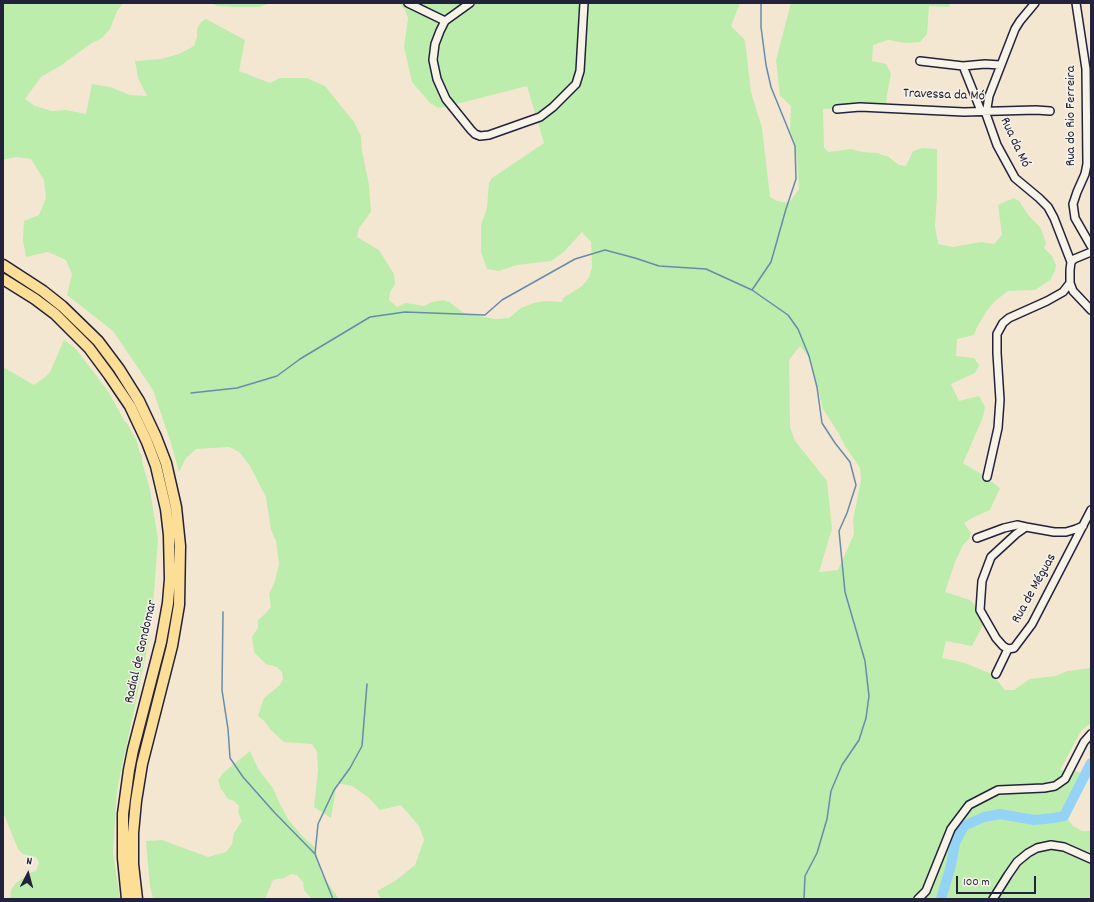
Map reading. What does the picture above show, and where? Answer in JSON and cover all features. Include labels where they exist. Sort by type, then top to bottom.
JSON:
[{"type":"highway","points":[[3,265],[43,291],[62,306],[98,341],[119,369],[139,401],[156,436],[166,462],[171,508]]},
{"type":"highway","name":"Radial de Gondomar","points":[[3,279],[35,299],[55,314],[89,348],[110,375],[130,406],[147,442],[171,508],[180,540],[179,605],[172,646],[146,744],[136,801],[133,833],[133,864],[137,899]]},
{"type":"highway","name":"Radial de Gondomar","points":[[127,899],[123,858],[123,814],[133,750],[161,642],[168,603],[170,579],[169,535],[171,508]]},
{"type":"street","points":[[408,3],[445,21]]},
{"type":"street","points":[[470,3],[445,21],[435,44],[433,60],[437,79],[446,99],[475,134],[480,136],[489,135],[540,117],[554,107],[576,84],[580,71],[584,3]]},
{"type":"street","name":"Rua da Mó","points":[[1035,3],[1015,29],[1000,65],[984,111],[997,145],[1015,178],[1048,207],[1057,225],[1071,262]]},
{"type":"street","name":"Rua do Rio Ferreira","points":[[1076,3],[1086,69],[1088,164],[1073,204],[1075,218],[1091,246]]},
{"type":"street","points":[[920,61],[963,66],[985,64],[1000,65]]},
{"type":"street","points":[[963,66],[984,111]]},
{"type":"street","name":"Travessa da Mó","points":[[837,109],[860,107],[964,112],[1050,111]]},
{"type":"street","points":[[1091,252],[1074,259],[1071,262],[1070,283],[1073,291],[1091,309]]},
{"type":"street","points":[[987,477],[998,428],[1000,400],[997,334],[1003,323],[1009,318],[1063,292],[1070,283]]},
{"type":"street","name":"Rua de Méguas","points":[[996,674],[1008,649],[1014,648],[1032,624],[1091,510]]},
{"type":"street","points":[[978,538],[989,532],[1017,525],[1054,532],[1066,532],[1083,526]]},
{"type":"street","points":[[1008,649],[996,638],[980,610],[982,581],[991,557],[1026,527]]},
{"type":"street","points":[[918,899],[926,891],[951,829],[969,805],[998,790],[1044,788],[1055,786],[1065,779],[1084,742],[1091,734]]},
{"type":"street","points":[[993,899],[1018,862],[1037,848],[1051,845],[1064,848],[1091,859]]},
{"type":"green space","points":[[3,3],[123,3],[117,11],[110,29],[102,38],[41,77],[25,99],[35,106],[52,111],[66,110],[86,114],[92,84],[110,87],[130,95],[147,96],[138,78],[135,61],[161,59],[179,54],[194,46],[197,37],[197,29],[201,22],[206,19],[245,40],[239,71],[270,83],[280,78],[307,78],[325,86],[354,122],[361,136],[362,151],[369,185],[371,212],[359,228],[357,237],[379,250],[394,274],[395,284],[390,292],[389,300],[397,307],[406,303],[424,306],[432,302],[443,300],[449,302],[464,313],[495,319],[509,318],[521,308],[534,303],[546,301],[562,302],[563,298],[582,286],[589,278],[592,267],[591,242],[582,232],[564,252],[551,261],[517,265],[499,271],[487,269],[481,252],[481,225],[487,208],[489,183],[492,178],[544,143],[527,86],[445,107],[438,108],[430,103],[412,82],[404,47],[408,18],[405,10],[399,3],[740,3],[731,26],[745,40],[751,92],[762,128],[770,197],[777,201],[789,203],[799,189],[797,160],[795,144],[790,130],[791,106],[780,96],[776,60],[791,3],[950,3],[949,7],[929,6],[927,34],[920,42],[906,43],[888,40],[873,45],[872,61],[886,64],[891,74],[886,107],[823,109],[824,147],[828,152],[851,149],[877,153],[889,157],[899,165],[906,166],[913,151],[922,148],[937,149],[935,226],[938,244],[953,247],[981,242],[994,244],[1002,235],[998,205],[1014,198],[1019,201],[1029,216],[1040,227],[1046,243],[1044,248],[1052,256],[1056,265],[1055,271],[1050,280],[1035,290],[1008,291],[995,301],[986,312],[974,335],[957,339],[956,356],[974,358],[979,365],[975,373],[951,384],[959,401],[979,396],[985,407],[983,417],[963,463],[983,475],[1000,488],[990,510],[964,523],[971,533],[969,539],[963,545],[955,562],[945,592],[970,600],[976,606],[983,625],[972,646],[946,641],[942,658],[962,662],[992,674],[1005,690],[1014,690],[1030,679],[1055,676],[1067,671],[1091,668],[1091,723],[1081,731],[1060,770],[1074,770],[1089,777],[1068,819],[1073,826],[1082,831],[1091,831],[1091,899],[381,899],[377,891],[395,881],[415,865],[424,840],[419,826],[401,805],[380,810],[368,797],[352,786],[337,783],[331,818],[314,807],[318,770],[317,752],[312,744],[284,742],[258,716],[264,698],[280,685],[283,679],[282,672],[277,667],[266,664],[254,652],[252,637],[258,628],[258,620],[271,607],[269,594],[275,581],[279,564],[276,541],[271,530],[266,497],[250,466],[239,452],[229,447],[196,449],[186,458],[179,472],[153,390],[113,331],[67,295],[72,274],[66,260],[48,252],[26,257],[23,240],[24,221],[39,215],[46,198],[44,180],[31,159],[16,157],[3,160]],"holes":[[[800,346],[811,360],[823,409],[860,468],[861,480],[853,520],[854,534],[838,570],[819,572],[832,529],[827,481],[795,441],[790,427],[789,360]]]},
{"type":"green space","points":[[211,3],[271,3],[259,7],[235,7],[217,6]]},
{"type":"green space","points":[[64,340],[75,348],[108,391],[136,439],[142,455],[142,461],[150,490],[158,539],[149,640],[117,790],[113,852],[120,899],[10,899],[11,890],[15,884],[29,873],[36,871],[39,863],[36,857],[23,854],[18,849],[3,812],[3,367],[34,385],[50,372]]},
{"type":"green space","points":[[250,751],[258,769],[273,788],[288,819],[303,837],[315,847],[321,873],[339,899],[312,899],[304,890],[303,882],[297,875],[291,874],[284,878],[273,880],[265,899],[153,899],[150,887],[146,841],[162,840],[208,857],[226,852],[232,844],[234,833],[242,821],[238,812],[239,806],[234,801],[228,799],[221,789],[218,780],[223,773]]},
{"type":"waterway","points":[[761,3],[761,27],[766,65],[771,87],[795,146],[796,179],[771,262],[752,290],[788,315],[798,329],[809,356],[817,387],[822,423],[850,462],[856,485],[847,513],[839,531],[845,592],[865,661],[869,696],[866,718],[859,740],[842,765],[831,791],[827,819],[817,853],[805,876],[804,899]]},
{"type":"waterway","points":[[191,393],[237,388],[277,376],[300,359],[370,317],[405,312],[485,315],[502,300],[575,259],[605,250],[659,266],[706,269],[752,290]]},
{"type":"waterway","points":[[223,612],[222,690],[228,729],[230,758],[243,777],[274,812],[315,854],[333,899]]},
{"type":"waterway","points":[[315,854],[318,824],[334,790],[350,768],[362,746],[367,684]]},
{"type":"waterway","points":[[941,899],[951,865],[955,843],[964,826],[984,817],[1000,814],[1034,820],[1064,816],[1091,763]]}]
